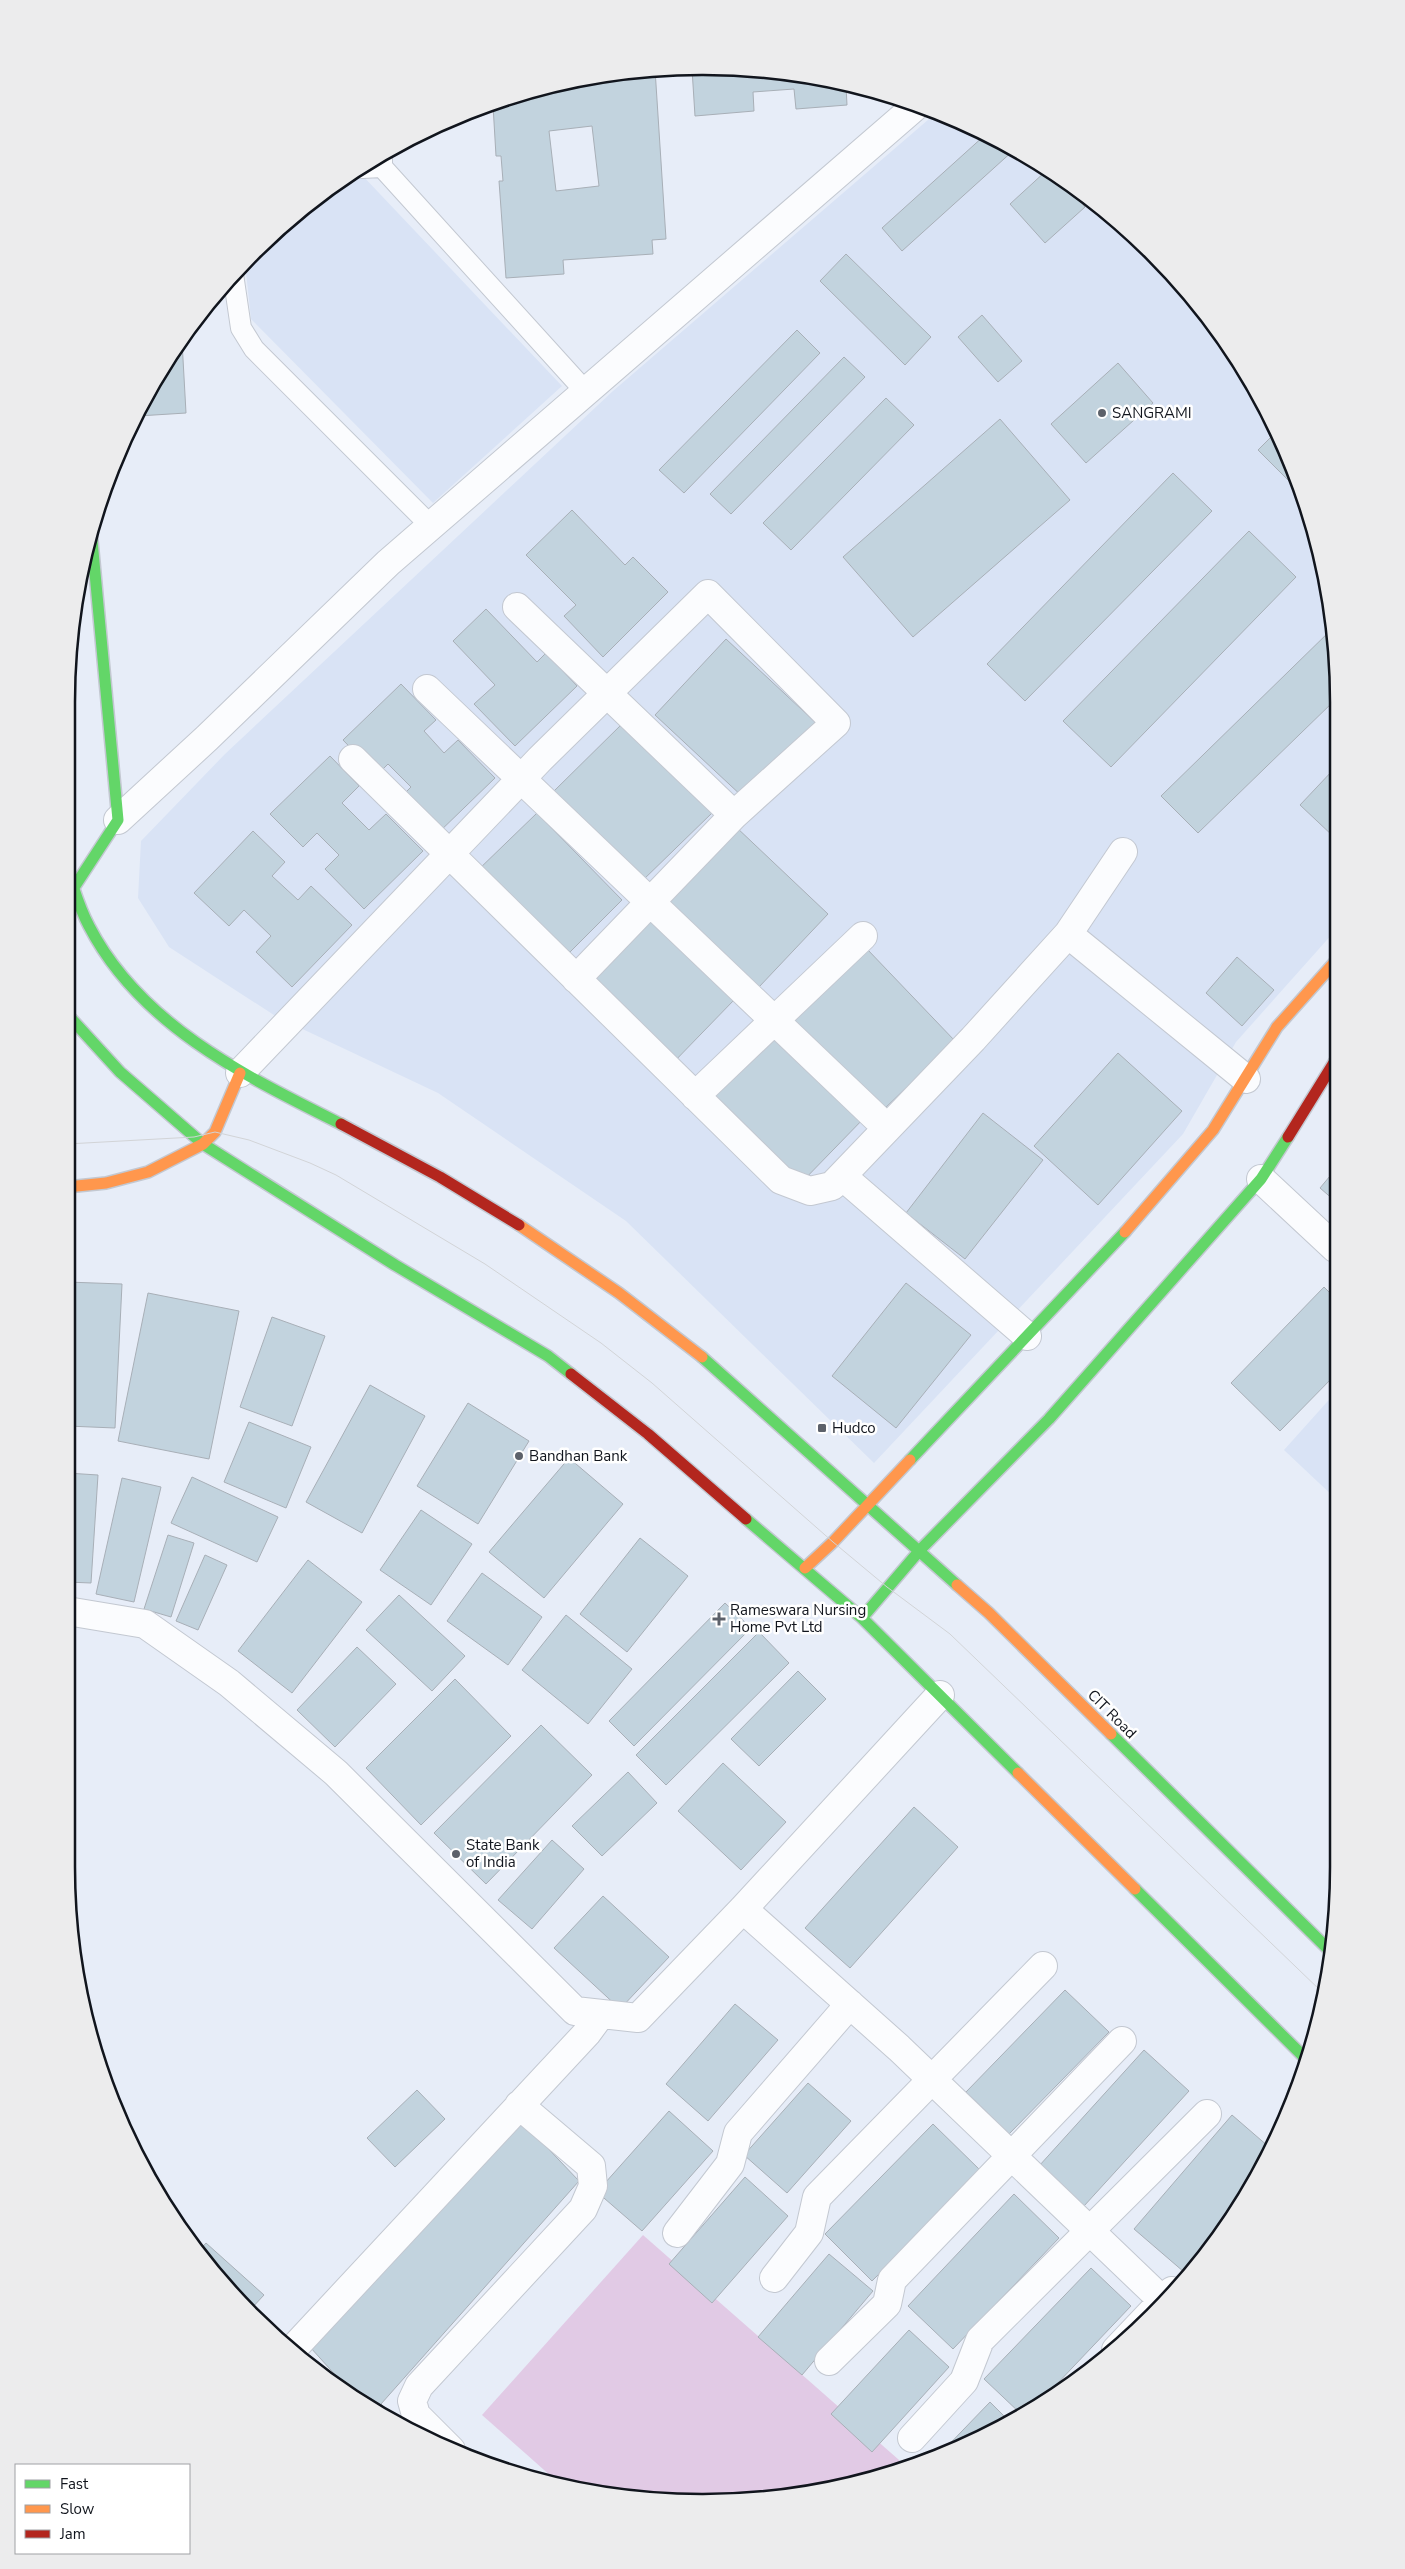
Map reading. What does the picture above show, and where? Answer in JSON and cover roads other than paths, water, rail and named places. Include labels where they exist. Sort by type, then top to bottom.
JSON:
[{"type":"main road","points":[[75,883],[118,820],[93,553]]},
{"type":"main road","name":"CIT Road","points":[[75,901],[84,920],[122,978],[155,1012],[240,1073],[402,1156],[531,1233],[636,1304],[687,1344],[989,1613],[1325,1946]]},
{"type":"main road","points":[[805,1568],[833,1542],[1123,1234],[1214,1130],[1277,1027],[1330,967]]},
{"type":"main road","points":[[75,1023],[120,1072],[203,1144],[395,1266],[548,1356],[648,1434],[862,1618],[1301,2054]]},
{"type":"main road","points":[[862,1618],[920,1550],[1049,1419],[1260,1179],[1330,1069]]},
{"type":"main road","points":[[75,1186],[106,1183],[148,1172],[203,1144],[215,1132],[240,1073]]},
{"type":"street","points":[[118,820],[207,738],[388,563],[911,111]]},
{"type":"street","points":[[240,1073],[521,780],[708,594],[836,722],[734,815],[576,978]]},
{"type":"street","points":[[517,607],[734,815]]},
{"type":"street","points":[[427,689],[887,1128]]},
{"type":"street","points":[[353,759],[781,1180],[810,1191],[832,1186],[1068,934],[1124,852]]},
{"type":"street","points":[[1068,934],[1246,1079]]},
{"type":"street","points":[[695,1096],[863,936]]},
{"type":"street","points":[[842,1176],[1027,1336]]},
{"type":"street","points":[[1260,1179],[1330,1243]]},
{"type":"street","points":[[75,1612],[145,1624],[229,1683],[336,1773],[575,2011],[638,2018],[743,1909],[940,1695]]},
{"type":"street","points":[[743,1909],[931,2078],[1158,2297]]},
{"type":"street","points":[[774,2278],[809,2233],[817,2197],[1042,1966]]},
{"type":"street","points":[[677,2233],[730,2164],[738,2133],[850,2004]]},
{"type":"street","points":[[297,2345],[587,2033],[601,2014]]},
{"type":"street","points":[[829,2361],[888,2304],[892,2280],[1122,2041]]},
{"type":"street","points":[[434,2433],[416,2415],[412,2401],[418,2386],[583,2209],[593,2186],[591,2166],[520,2105]]},
{"type":"street","points":[[912,2438],[964,2381],[980,2340],[1207,2114]]},
{"type":"lane","points":[[378,166],[586,392]]},
{"type":"lane","points":[[235,285],[241,328],[254,349],[431,526]]},
{"type":"tram line","points":[[75,1144],[194,1137],[215,1132],[249,1140],[336,1175],[485,1264],[601,1343],[652,1383],[833,1542],[887,1587],[950,1634],[1318,1988]]},
{"type":"place","name":"SANGRAMI","points":[[1102,413]]},
{"type":"place","name":"Hudco","points":[[822,1428]]},
{"type":"place","name":"Bandhan Bank","points":[[519,1456]]},
{"type":"place","name":"Rameswara Nursing Home Pvt Ltd","points":[[719,1619]]},
{"type":"place","name":"State Bank of India","points":[[456,1854]]}]
